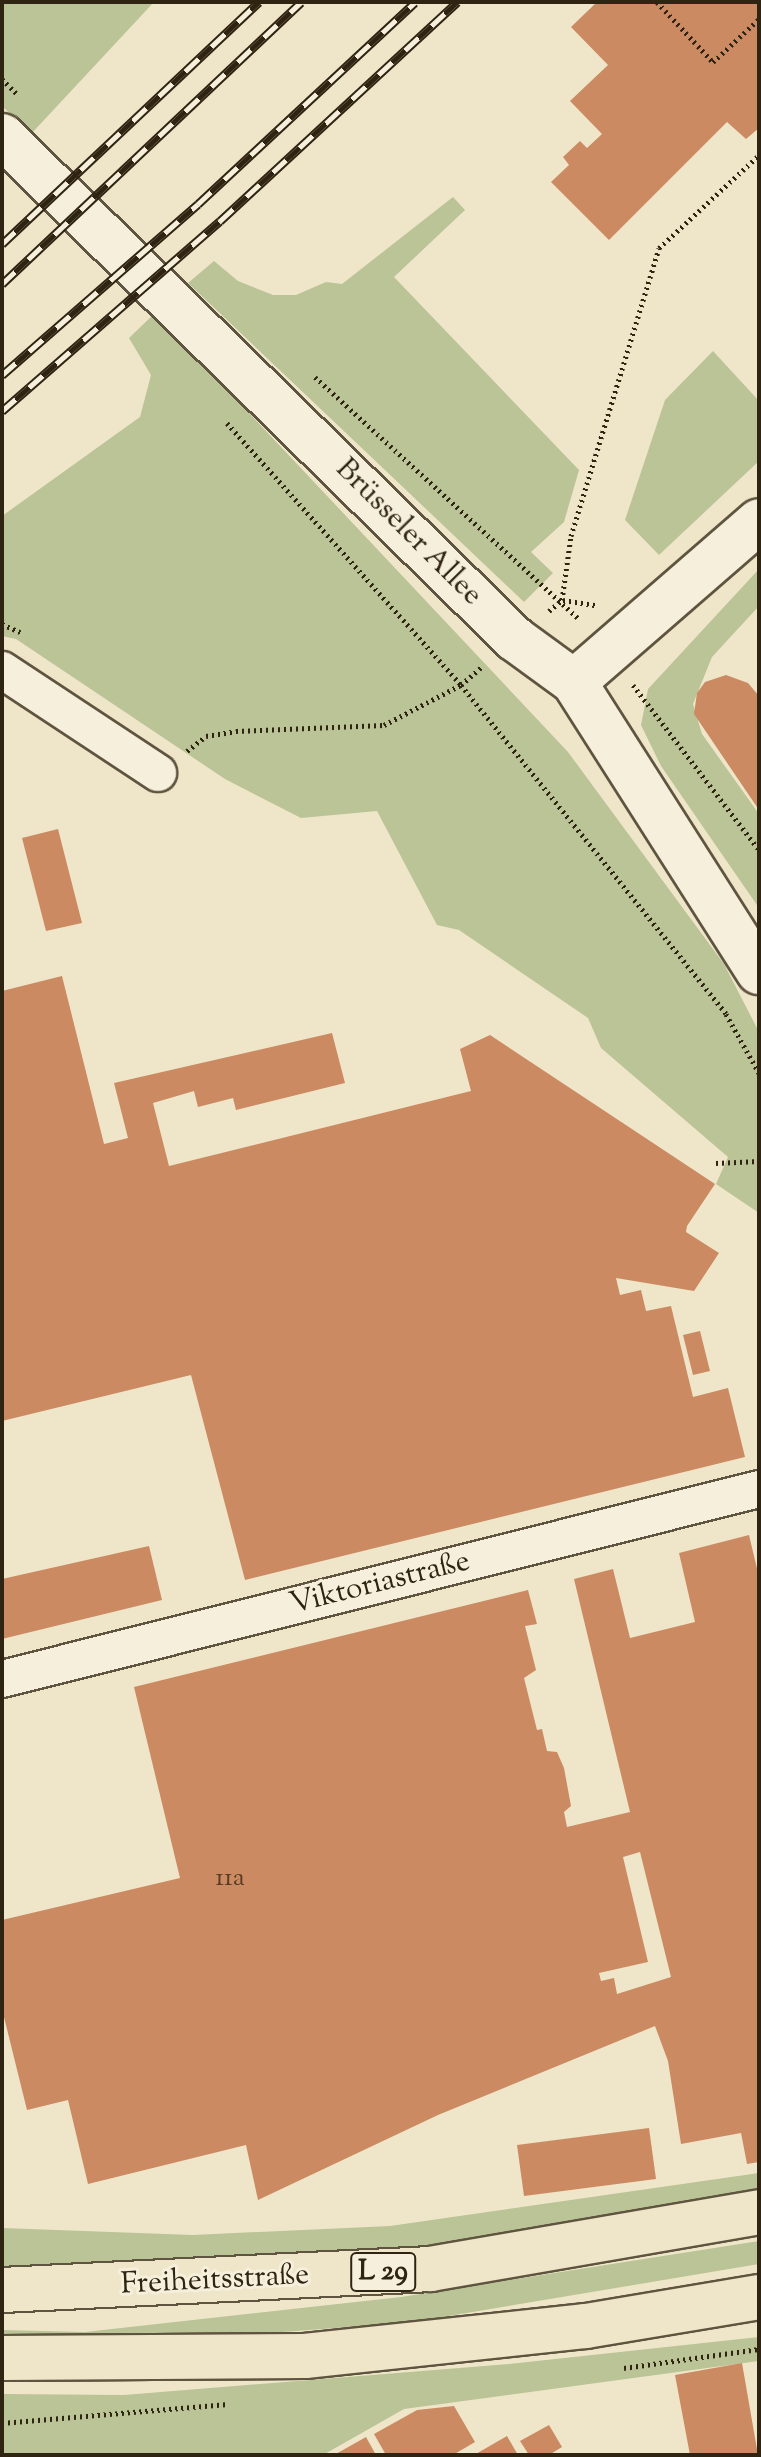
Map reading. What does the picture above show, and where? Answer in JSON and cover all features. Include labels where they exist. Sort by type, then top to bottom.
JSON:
[{"type":"main road","name":"Brüsseler Allee","points":[[2,136],[515,639],[574,682],[759,972]]},
{"type":"main road","points":[[574,682],[610,654],[759,521]]},
{"type":"main road","name":"Freiheitsstraße","points":[[2,2290],[430,2269],[759,2212]]},
{"type":"main road","points":[[2,2358],[305,2356],[586,2326],[759,2297]]},
{"type":"street","points":[[2,670],[158,773]]},
{"type":"street","name":"Viktoriastraße","points":[[2,1679],[759,1489]]},
{"type":"path","points":[[657,2],[713,62],[759,19]]},
{"type":"path","points":[[562,600],[571,536],[659,248],[759,155]]},
{"type":"path","points":[[220,415],[461,685],[726,1014],[759,1073]]},
{"type":"path","points":[[610,654],[759,850]]},
{"type":"path","points":[[158,773],[206,736],[384,725],[461,685]]},
{"type":"path","points":[[716,1163],[759,1161]]},
{"type":"green space","points":[[2,2],[154,2],[31,134],[2,106]]},
{"type":"green space","points":[[453,197],[465,210],[394,277],[579,470],[564,522],[531,552],[553,573],[524,602],[188,283],[214,261],[238,281],[273,295],[296,295],[326,282],[342,284]]},
{"type":"green space","points":[[155,313],[568,752],[724,964],[759,1032],[759,1213],[716,1184],[728,1157],[601,1048],[588,1018],[459,930],[437,925],[377,811],[301,818],[225,779],[16,639],[2,636],[2,516],[140,417],[151,375],[129,338]]},
{"type":"green space","points":[[713,351],[759,401],[759,461],[659,555],[625,520],[665,400]]},
{"type":"green space","points":[[759,569],[759,606],[712,657],[693,704],[702,734],[759,814],[759,908],[661,766],[641,725],[648,689]]},
{"type":"green space","points":[[759,2173],[759,2192],[523,2234],[352,2253],[2,2268],[2,2228],[193,2235],[390,2226]]},
{"type":"green space","points":[[759,2241],[759,2264],[413,2322],[87,2347],[2,2344],[2,2330],[85,2332],[401,2297]]},
{"type":"green space","points":[[759,2337],[759,2361],[404,2409],[323,2455],[2,2455],[2,2394],[124,2395],[509,2364]]},
{"type":"building","points":[[597,2],[759,2],[759,128],[746,139],[727,122],[609,240],[551,182],[569,165],[563,157],[580,141],[587,148],[602,134],[570,101],[608,65],[571,27]]},
{"type":"building","points":[[726,675],[748,683],[759,696],[759,810],[694,714],[697,693],[705,682]]},
{"type":"building","points":[[58,829],[82,923],[46,931],[22,838]]},
{"type":"building","points":[[62,976],[104,1144],[128,1138],[114,1083],[332,1033],[345,1083],[236,1110],[233,1098],[198,1107],[194,1091],[153,1103],[169,1166],[471,1091],[460,1049],[490,1035],[715,1184],[687,1226],[686,1232],[719,1253],[694,1291],[616,1278],[620,1295],[641,1290],[646,1311],[671,1306],[693,1397],[728,1388],[745,1457],[245,1580],[191,1375],[2,1421],[2,991]]},
{"type":"building","points":[[700,1331],[710,1371],[693,1375],[683,1335]]},
{"type":"building","points":[[749,1535],[759,1577],[759,2162],[747,2164],[741,2133],[681,2144],[668,2061],[655,2026],[438,2115],[258,2200],[246,2145],[88,2184],[68,2100],[27,2110],[2,2009],[2,1920],[180,1878],[134,1687],[528,1590],[537,1624],[525,1626],[536,1670],[524,1678],[537,1730],[542,1729],[547,1751],[557,1752],[564,1768],[571,1806],[564,1812],[567,1827],[630,1812],[574,1579],[613,1569],[630,1638],[695,1622],[679,1553]],"holes":[[[640,1852],[671,1977],[617,1994],[614,1978],[601,1981],[599,1973],[648,1962],[623,1857]]]},
{"type":"building","points":[[149,1546],[162,1600],[2,1639],[2,1579]]},
{"type":"building","points":[[649,2128],[656,2179],[524,2196],[517,2145]]},
{"type":"building","points":[[742,2363],[758,2455],[690,2455],[675,2375]]},
{"type":"building","points":[[454,2406],[475,2442],[453,2455],[386,2455],[374,2434],[417,2410]]},
{"type":"building","points":[[549,2425],[562,2447],[549,2455],[529,2455],[520,2441]]},
{"type":"building","points":[[507,2436],[518,2455],[474,2455]]},
{"type":"building","points":[[366,2437],[376,2455],[334,2455]]},
{"type":"railway","points":[[2,244],[259,2]]},
{"type":"railway","points":[[2,284],[301,2]]},
{"type":"railway","points":[[2,375],[198,204],[415,2]]},
{"type":"railway","points":[[2,411],[220,221],[457,2]]}]
